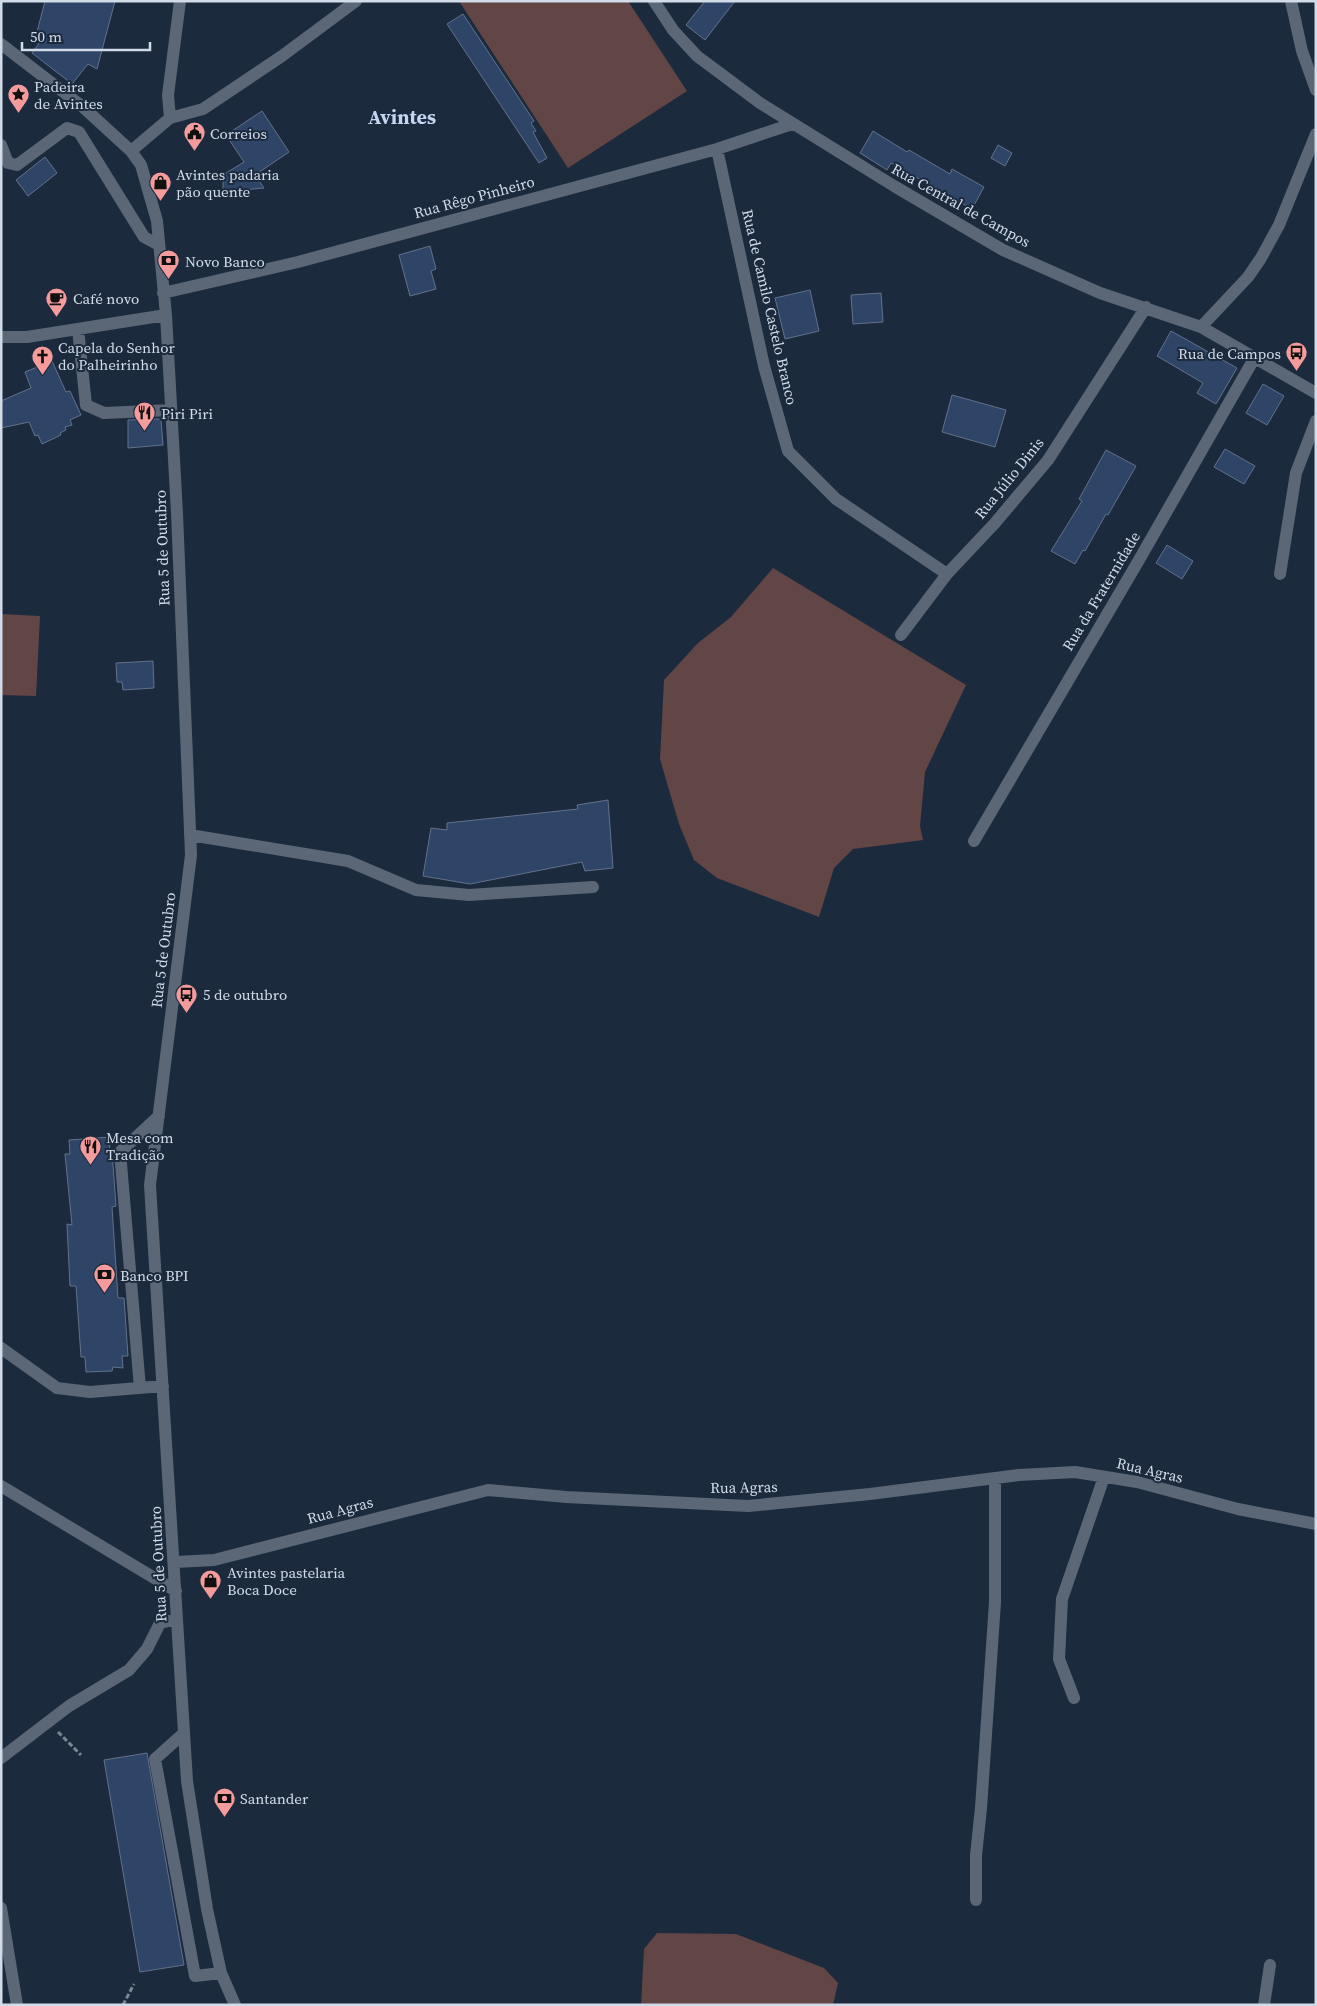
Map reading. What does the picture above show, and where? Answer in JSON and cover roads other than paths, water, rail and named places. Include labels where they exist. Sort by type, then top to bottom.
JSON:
[{"type":"street","points":[[170,118],[168,95],[180,1]]},
{"type":"street","points":[[131,152],[170,118],[203,109],[282,56],[356,1]]},
{"type":"street","name":"Rua Central de Campos","points":[[654,1],[673,30],[697,56],[760,103],[1003,250],[1100,293],[1201,327],[1316,393]]},
{"type":"street","points":[[1291,1],[1302,51],[1316,90]]},
{"type":"street","name":"Rua 5 de Outubro","points":[[1,44],[82,106],[131,152],[141,165],[157,221],[166,315],[177,513],[191,854],[150,1185],[175,1562],[187,1781],[207,1909],[221,1973],[235,2005]]},
{"type":"street","name":"Rua Rêgo Pinheiro","points":[[163,293],[298,262],[717,149],[792,124]]},
{"type":"street","points":[[1,145],[8,163],[17,164],[67,128],[79,132],[144,237],[159,244]]},
{"type":"street","points":[[1201,327],[1248,277],[1261,258],[1279,225],[1316,134]]},
{"type":"street","name":"Rua de Camilo Castelo Branco","points":[[717,149],[764,366],[788,450],[836,499],[947,574]]},
{"type":"street","name":"Rua Júlio Dinis","points":[[901,635],[947,574],[995,523],[1048,460],[1146,307]]},
{"type":"street","points":[[1,337],[27,337],[166,315]]},
{"type":"street","points":[[78,329],[86,405],[104,413],[171,410]]},
{"type":"street","name":"Rua da Fraternidade","points":[[974,841],[1140,560],[1255,357]]},
{"type":"street","points":[[1300,384],[1316,382]]},
{"type":"street","points":[[1280,574],[1296,473],[1316,421]]},
{"type":"street","points":[[190,835],[348,861],[416,890],[469,895],[593,887]]},
{"type":"street","points":[[140,1388],[120,1152],[159,1116]]},
{"type":"street","points":[[1,1348],[57,1388],[90,1392],[163,1386]]},
{"type":"street","name":"Rua Agras","points":[[175,1562],[214,1560],[488,1490],[566,1497],[748,1506],[870,1494],[995,1478],[1075,1472],[1136,1482],[1238,1510],[1316,1524]]},
{"type":"street","points":[[1074,1698],[1058,1660],[1062,1599],[1104,1477]]},
{"type":"street","points":[[976,1900],[976,1855],[982,1808],[995,1602],[995,1478]]},
{"type":"street","points":[[1,1486],[176,1591]]},
{"type":"street","points":[[1,1758],[69,1706],[129,1670],[147,1649],[160,1623],[177,1619]]},
{"type":"street","points":[[184,1732],[155,1759],[195,1976],[221,1973]]},
{"type":"street","points":[[1,1908],[17,2005]]},
{"type":"street","points":[[1264,2005],[1270,1965]]},
{"type":"place","name":"Padeira de Avintes","points":[[18,114]]},
{"type":"place","name":"Correios","points":[[194,152]]},
{"type":"place","name":"Avintes padaria pão quente","points":[[160,202]]},
{"type":"place","name":"Novo Banco","points":[[169,280]]},
{"type":"place","name":"Café novo","points":[[57,317]]},
{"type":"place","name":"Rua de Campos","points":[[1297,372]]},
{"type":"place","name":"Capela do Senhor do Palheirinho","points":[[42,375]]},
{"type":"place","name":"Piri Piri","points":[[145,432]]},
{"type":"place","name":"5 de outubro","points":[[187,1013]]},
{"type":"place","name":"Mesa com Tradição","points":[[90,1165]]},
{"type":"place","name":"Banco BPI","points":[[104,1294]]},
{"type":"place","name":"Avintes pastelaria Boca Doce","points":[[211,1600]]},
{"type":"place","name":"Santander","points":[[224,1817]]},
{"type":"district","name":"Avintes","points":[[402,117]]}]
